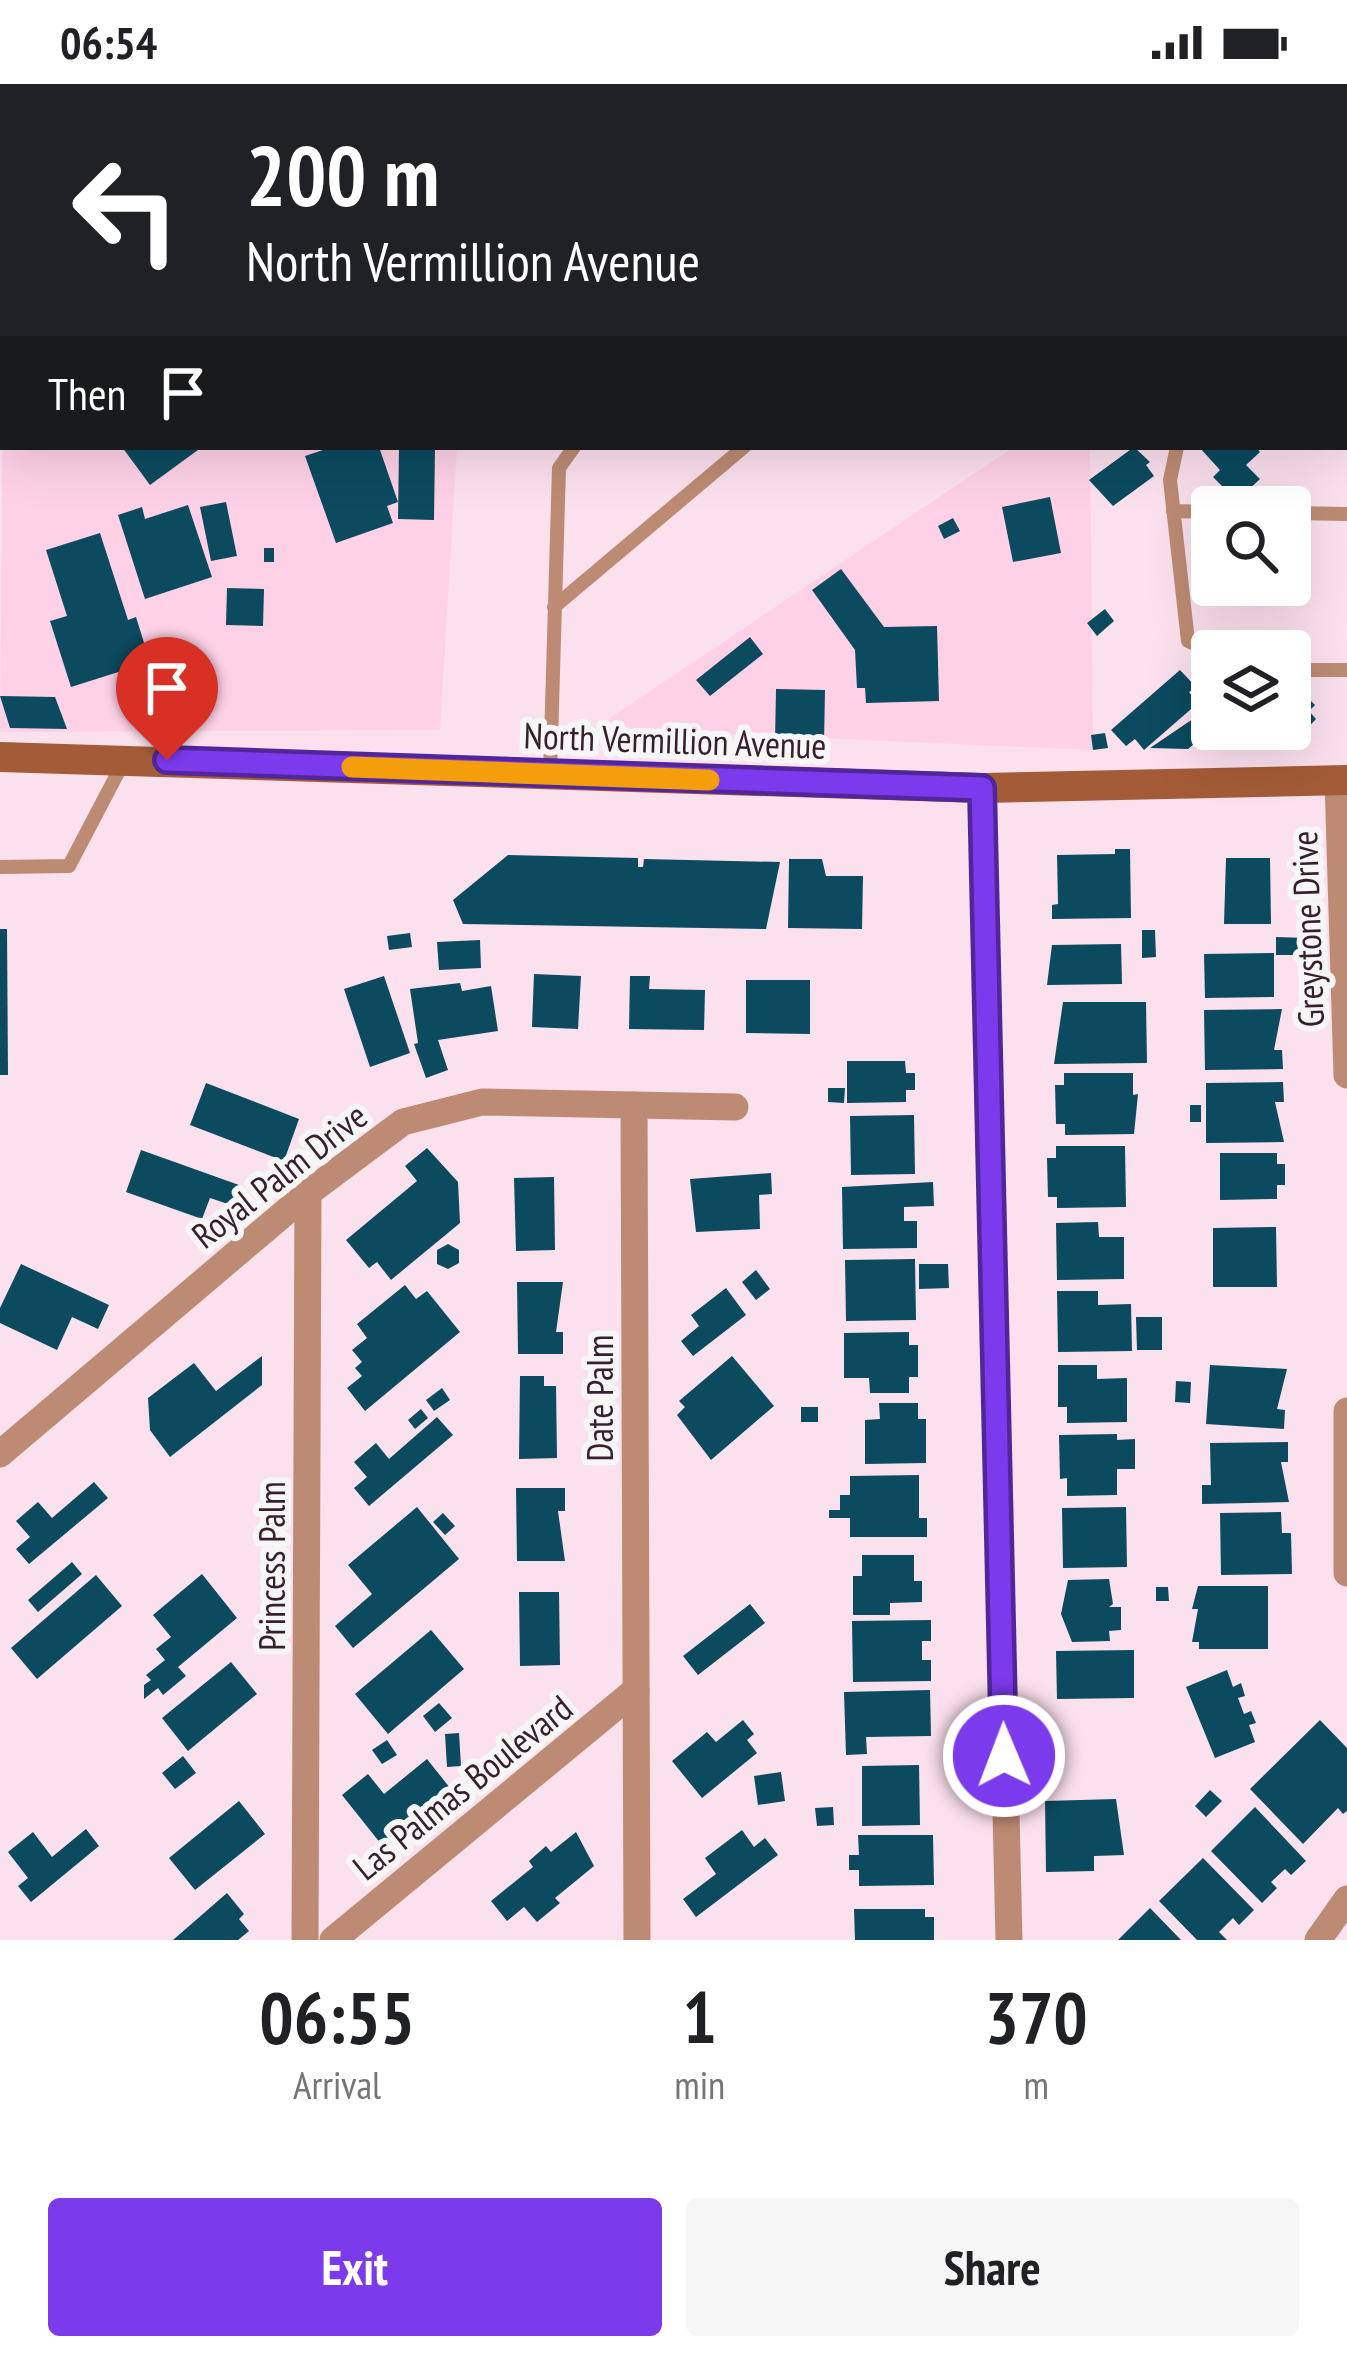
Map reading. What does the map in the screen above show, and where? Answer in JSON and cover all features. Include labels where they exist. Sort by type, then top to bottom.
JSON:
[{"type":"street","name":"North Vermillion Avenue","points":[[0,757],[982,788],[1343,780]]},
{"type":"street","name":"Greystone Drive","points":[[1343,780],[1347,1075]]},
{"type":"street","points":[[982,788],[1009,1940]]},
{"type":"street","name":"Royal Palm Drive","points":[[0,1454],[308,1193],[403,1122],[482,1102],[735,1107]]},
{"type":"street","name":"Date Palm","points":[[634,1105],[637,1940]]},
{"type":"street","name":"Princess Palm","points":[[305,1940],[308,1193]]},
{"type":"street","points":[[1347,1411],[1347,1573]]},
{"type":"street","name":"Las Palmas Boulevard","points":[[333,1940],[636,1690]]},
{"type":"street","points":[[1318,1940],[1347,1898]]},
{"type":"lane","points":[[550,775],[559,468],[572,450]]},
{"type":"lane","points":[[554,607],[740,450]]},
{"type":"lane","points":[[1176,450],[1170,481],[1191,642]]},
{"type":"lane","points":[[1173,511],[1191,511]]},
{"type":"lane","points":[[1311,513],[1347,514]]},
{"type":"lane","points":[[1311,670],[1347,670]]},
{"type":"lane","points":[[0,867],[69,866],[125,758]]},
{"type":"shaded area","points":[[2,450],[457,450],[440,730],[0,732]]},
{"type":"shaded area","points":[[1010,450],[1090,450],[1093,750],[595,728]]},
{"type":"building","points":[[124,450],[198,450],[150,485]]},
{"type":"building","points":[[323,450],[380,450],[398,502],[387,506],[393,523],[336,543],[305,456]]},
{"type":"building","points":[[399,450],[435,450],[434,520],[398,519]]},
{"type":"building","points":[[1130,450],[1137,450],[1150,462],[1146,465],[1154,476],[1113,506],[1089,480]]},
{"type":"building","points":[[1202,450],[1260,452],[1246,465],[1260,479],[1253,486],[1222,486],[1213,477],[1220,470]]},
{"type":"building","points":[[1050,497],[1061,553],[1013,562],[1002,507]]},
{"type":"building","points":[[226,502],[237,556],[211,561],[200,507]]},
{"type":"building","points":[[188,505],[212,577],[145,599],[118,515],[142,507],[145,519]]},
{"type":"building","points":[[953,518],[960,531],[944,539],[938,526]]},
{"type":"building","points":[[100,533],[128,620],[136,617],[150,662],[71,687],[50,621],[67,616],[46,550]]},
{"type":"building","points":[[264,548],[274,548],[274,562],[264,562]]},
{"type":"building","points":[[841,569],[884,627],[937,626],[939,701],[866,703],[865,688],[857,688],[855,650],[812,590]]},
{"type":"building","points":[[227,588],[264,589],[263,626],[226,625]]},
{"type":"building","points":[[1105,609],[1114,621],[1097,636],[1087,623]]},
{"type":"building","points":[[750,637],[763,654],[710,696],[696,680]]},
{"type":"building","points":[[1180,670],[1191,682],[1191,709],[1144,750],[1135,739],[1126,746],[1111,730]]},
{"type":"building","points":[[776,689],[825,690],[824,743],[775,742]]},
{"type":"building","points":[[0,696],[55,697],[67,729],[10,728]]},
{"type":"building","points":[[1191,720],[1188,749],[1150,748]]},
{"type":"building","points":[[1105,733],[1108,748],[1093,750],[1091,735]]},
{"type":"building","points":[[1115,849],[1130,849],[1131,918],[1052,919],[1052,905],[1058,904],[1057,855],[1115,854]]},
{"type":"building","points":[[508,855],[638,858],[638,867],[643,867],[644,859],[780,862],[766,929],[463,924],[453,900]]},
{"type":"building","points":[[1226,858],[1270,858],[1271,924],[1224,924]]},
{"type":"building","points":[[789,859],[822,859],[826,876],[863,876],[862,929],[788,928]]},
{"type":"building","points":[[0,929],[7,929],[8,1075],[0,1075]]},
{"type":"building","points":[[1142,930],[1155,930],[1156,957],[1142,958]]},
{"type":"building","points":[[410,933],[412,947],[389,950],[387,936]]},
{"type":"building","points":[[1276,937],[1308,938],[1307,955],[1276,955]]},
{"type":"building","points":[[480,940],[481,968],[439,970],[437,942]]},
{"type":"building","points":[[1121,944],[1122,984],[1047,985],[1052,945]]},
{"type":"building","points":[[1274,953],[1274,997],[1205,998],[1204,954]]},
{"type":"building","points":[[534,974],[581,976],[578,1029],[532,1027]]},
{"type":"building","points":[[384,976],[410,1053],[370,1067],[344,989]]},
{"type":"building","points":[[630,976],[650,976],[649,989],[705,990],[704,1030],[629,1029]]},
{"type":"building","points":[[746,980],[810,980],[810,1034],[746,1033]]},
{"type":"building","points":[[460,983],[462,991],[491,986],[498,1031],[438,1040],[448,1070],[426,1078],[414,1044],[418,1043],[410,989]]},
{"type":"building","points":[[1063,1002],[1146,1002],[1147,1063],[1054,1064]]},
{"type":"building","points":[[1282,1009],[1274,1050],[1282,1050],[1283,1069],[1205,1070],[1204,1010]]},
{"type":"building","points":[[847,1061],[905,1061],[906,1073],[915,1073],[915,1090],[906,1090],[906,1102],[847,1103]]},
{"type":"building","points":[[1064,1073],[1133,1073],[1133,1095],[1138,1094],[1134,1134],[1065,1135],[1065,1124],[1056,1124],[1055,1085],[1064,1085]]},
{"type":"building","points":[[1283,1082],[1284,1102],[1275,1102],[1284,1142],[1206,1143],[1206,1083]]},
{"type":"building","points":[[206,1083],[299,1119],[284,1161],[190,1125]]},
{"type":"building","points":[[828,1088],[845,1088],[844,1103],[828,1102]]},
{"type":"building","points":[[1190,1105],[1201,1105],[1201,1122],[1190,1122]]},
{"type":"building","points":[[914,1115],[915,1174],[851,1175],[850,1116]]},
{"type":"building","points":[[1056,1146],[1125,1146],[1126,1207],[1057,1208],[1057,1197],[1048,1197],[1047,1158],[1056,1158]]},
{"type":"building","points":[[427,1148],[458,1182],[460,1223],[391,1280],[377,1262],[369,1268],[346,1240],[417,1181],[405,1166]]},
{"type":"building","points":[[141,1150],[239,1185],[231,1205],[210,1198],[202,1219],[126,1192]]},
{"type":"building","points":[[1220,1153],[1277,1153],[1277,1164],[1285,1164],[1285,1185],[1277,1185],[1277,1199],[1220,1200]]},
{"type":"building","points":[[771,1173],[772,1194],[759,1195],[760,1229],[696,1232],[690,1179]]},
{"type":"building","points":[[554,1177],[555,1250],[516,1251],[514,1178]]},
{"type":"building","points":[[933,1182],[934,1206],[904,1207],[904,1221],[917,1221],[917,1248],[843,1249],[842,1187]]},
{"type":"building","points":[[1098,1222],[1099,1237],[1124,1237],[1124,1279],[1057,1280],[1056,1223]]},
{"type":"building","points":[[1276,1227],[1277,1287],[1213,1287],[1213,1228]]},
{"type":"building","points":[[448,1244],[459,1250],[459,1263],[448,1269],[437,1264],[437,1250]]},
{"type":"building","points":[[915,1259],[916,1320],[846,1321],[845,1260]]},
{"type":"building","points":[[21,1264],[109,1305],[98,1329],[72,1317],[57,1350],[0,1323],[0,1308]]},
{"type":"building","points":[[919,1264],[948,1264],[949,1288],[919,1289]]},
{"type":"building","points":[[756,1270],[770,1289],[756,1300],[742,1282]]},
{"type":"building","points":[[517,1282],[563,1282],[556,1332],[563,1332],[563,1354],[518,1354]]},
{"type":"building","points":[[405,1285],[416,1299],[427,1291],[460,1332],[365,1411],[347,1388],[362,1376],[355,1368],[362,1362],[352,1350],[367,1338],[357,1324]]},
{"type":"building","points":[[726,1288],[746,1315],[693,1356],[681,1341],[699,1326],[691,1315]]},
{"type":"building","points":[[1057,1291],[1098,1291],[1098,1305],[1131,1304],[1132,1351],[1058,1352]]},
{"type":"building","points":[[1136,1317],[1162,1317],[1162,1350],[1137,1350]]},
{"type":"building","points":[[909,1332],[909,1345],[918,1345],[918,1377],[909,1377],[909,1393],[870,1393],[869,1378],[844,1378],[844,1333]]},
{"type":"building","points":[[262,1356],[262,1385],[170,1457],[150,1430],[148,1398],[194,1363],[216,1391]]},
{"type":"building","points":[[732,1356],[774,1406],[711,1460],[677,1415],[685,1407],[679,1401]]},
{"type":"building","points":[[1058,1365],[1097,1365],[1097,1379],[1127,1378],[1127,1422],[1067,1423],[1067,1407],[1058,1407]]},
{"type":"building","points":[[1210,1365],[1287,1369],[1277,1409],[1285,1410],[1284,1429],[1206,1424]]},
{"type":"building","points":[[520,1376],[544,1376],[544,1386],[556,1386],[557,1458],[519,1459]]},
{"type":"building","points":[[1176,1381],[1191,1382],[1190,1403],[1175,1402]]},
{"type":"building","points":[[442,1388],[450,1400],[434,1411],[426,1400]]},
{"type":"building","points":[[879,1403],[918,1403],[918,1419],[926,1419],[926,1463],[865,1464],[865,1420],[880,1419]]},
{"type":"building","points":[[801,1407],[818,1407],[818,1422],[801,1422]]},
{"type":"building","points":[[421,1409],[428,1418],[415,1429],[408,1420]]},
{"type":"building","points":[[437,1417],[453,1435],[369,1506],[354,1488],[367,1477],[354,1462],[376,1443],[389,1459]]},
{"type":"building","points":[[1117,1434],[1117,1440],[1135,1439],[1135,1469],[1117,1469],[1117,1495],[1067,1496],[1067,1478],[1060,1479],[1059,1435]]},
{"type":"building","points":[[1288,1442],[1288,1462],[1281,1462],[1289,1502],[1202,1504],[1202,1485],[1211,1485],[1210,1443]]},
{"type":"building","points":[[919,1475],[919,1518],[927,1518],[927,1537],[850,1537],[850,1518],[829,1518],[829,1510],[840,1510],[840,1495],[850,1495],[850,1476]]},
{"type":"building","points":[[94,1482],[108,1498],[29,1564],[16,1549],[30,1537],[16,1521],[38,1502],[52,1518]]},
{"type":"building","points":[[516,1488],[565,1488],[565,1511],[558,1511],[565,1561],[517,1561]]},
{"type":"building","points":[[417,1507],[459,1559],[353,1648],[335,1626],[372,1594],[348,1565]]},
{"type":"building","points":[[1126,1507],[1127,1567],[1063,1568],[1062,1508]]},
{"type":"building","points":[[1281,1512],[1282,1533],[1291,1533],[1292,1574],[1221,1575],[1220,1513]]},
{"type":"building","points":[[443,1513],[455,1526],[445,1535],[433,1522]]},
{"type":"building","points":[[862,1555],[914,1555],[914,1581],[922,1581],[922,1602],[890,1603],[890,1615],[853,1615],[853,1576],[862,1576]]},
{"type":"building","points":[[72,1562],[82,1574],[38,1612],[28,1600]]},
{"type":"building","points":[[202,1574],[237,1618],[178,1667],[186,1676],[163,1695],[158,1688],[144,1699],[144,1685],[151,1680],[146,1675],[165,1660],[156,1649],[171,1637],[153,1615]]},
{"type":"building","points":[[96,1575],[122,1606],[37,1679],[11,1648]]},
{"type":"building","points":[[1109,1579],[1113,1604],[1109,1607],[1121,1607],[1121,1630],[1109,1631],[1110,1641],[1072,1642],[1061,1614],[1068,1580]]},
{"type":"building","points":[[1198,1586],[1268,1586],[1268,1649],[1199,1649],[1199,1642],[1192,1642]]},
{"type":"building","points":[[1156,1587],[1168,1587],[1169,1601],[1156,1601]]},
{"type":"building","points":[[519,1592],[559,1592],[560,1665],[520,1666]]},
{"type":"building","points":[[750,1604],[765,1623],[698,1675],[683,1656]]},
{"type":"building","points":[[931,1620],[931,1641],[922,1641],[922,1660],[931,1660],[931,1681],[853,1682],[852,1621]]},
{"type":"building","points":[[431,1630],[464,1669],[388,1734],[355,1694]]},
{"type":"building","points":[[1134,1650],[1134,1698],[1057,1699],[1056,1651]]},
{"type":"building","points":[[231,1662],[257,1694],[188,1751],[162,1718]]},
{"type":"building","points":[[1227,1670],[1233,1687],[1241,1683],[1245,1696],[1238,1698],[1244,1714],[1251,1711],[1256,1723],[1249,1725],[1255,1742],[1215,1758],[1186,1687]]},
{"type":"building","points":[[930,1690],[931,1736],[866,1737],[867,1754],[846,1755],[844,1692]]},
{"type":"building","points":[[439,1703],[452,1718],[435,1732],[423,1716]]},
{"type":"building","points":[[743,1720],[754,1734],[747,1740],[757,1753],[702,1798],[672,1761],[707,1732],[716,1742]]},
{"type":"building","points":[[1320,1720],[1347,1748],[1347,1811],[1343,1814],[1338,1808],[1303,1844],[1250,1789]]},
{"type":"building","points":[[459,1733],[461,1766],[447,1767],[445,1734]]},
{"type":"building","points":[[387,1740],[397,1755],[382,1764],[372,1750]]},
{"type":"building","points":[[183,1756],[196,1773],[175,1789],[162,1773]]},
{"type":"building","points":[[427,1759],[454,1793],[385,1849],[342,1795],[368,1774],[384,1794]]},
{"type":"building","points":[[919,1765],[920,1825],[862,1826],[862,1766]]},
{"type":"building","points":[[781,1772],[785,1801],[758,1805],[754,1776]]},
{"type":"building","points":[[1210,1790],[1222,1801],[1206,1817],[1195,1806]]},
{"type":"building","points":[[1116,1799],[1124,1855],[1094,1856],[1094,1871],[1046,1872],[1045,1801]]},
{"type":"building","points":[[239,1801],[265,1834],[195,1890],[169,1858]]},
{"type":"building","points":[[833,1807],[834,1825],[817,1826],[815,1808]]},
{"type":"building","points":[[1255,1807],[1306,1861],[1291,1875],[1285,1869],[1271,1882],[1277,1888],[1262,1903],[1211,1851]]},
{"type":"building","points":[[86,1829],[99,1846],[31,1902],[18,1886],[28,1878],[8,1852],[33,1832],[52,1857]]},
{"type":"building","points":[[742,1830],[754,1847],[765,1838],[778,1855],[696,1917],[683,1899],[716,1874],[705,1858]]},
{"type":"building","points":[[576,1832],[594,1866],[555,1898],[560,1903],[537,1922],[524,1907],[507,1921],[491,1901],[533,1867],[529,1861],[546,1846],[551,1852]]},
{"type":"building","points":[[858,1835],[933,1835],[934,1885],[859,1886],[859,1870],[849,1870],[849,1855],[859,1855]]},
{"type":"building","points":[[1203,1858],[1254,1910],[1239,1925],[1233,1918],[1219,1932],[1227,1940],[1197,1940],[1159,1901]]},
{"type":"building","points":[[227,1893],[244,1914],[239,1919],[249,1931],[238,1940],[173,1940]]},
{"type":"building","points":[[1150,1908],[1181,1940],[1118,1940]]},
{"type":"building","points":[[854,1909],[925,1909],[925,1917],[934,1917],[934,1940],[855,1940]]},
{"type":"slow traffic","points":[[352,767],[709,780]]},
{"type":"route","points":[[167,760],[982,788],[1004,1756]]}]
